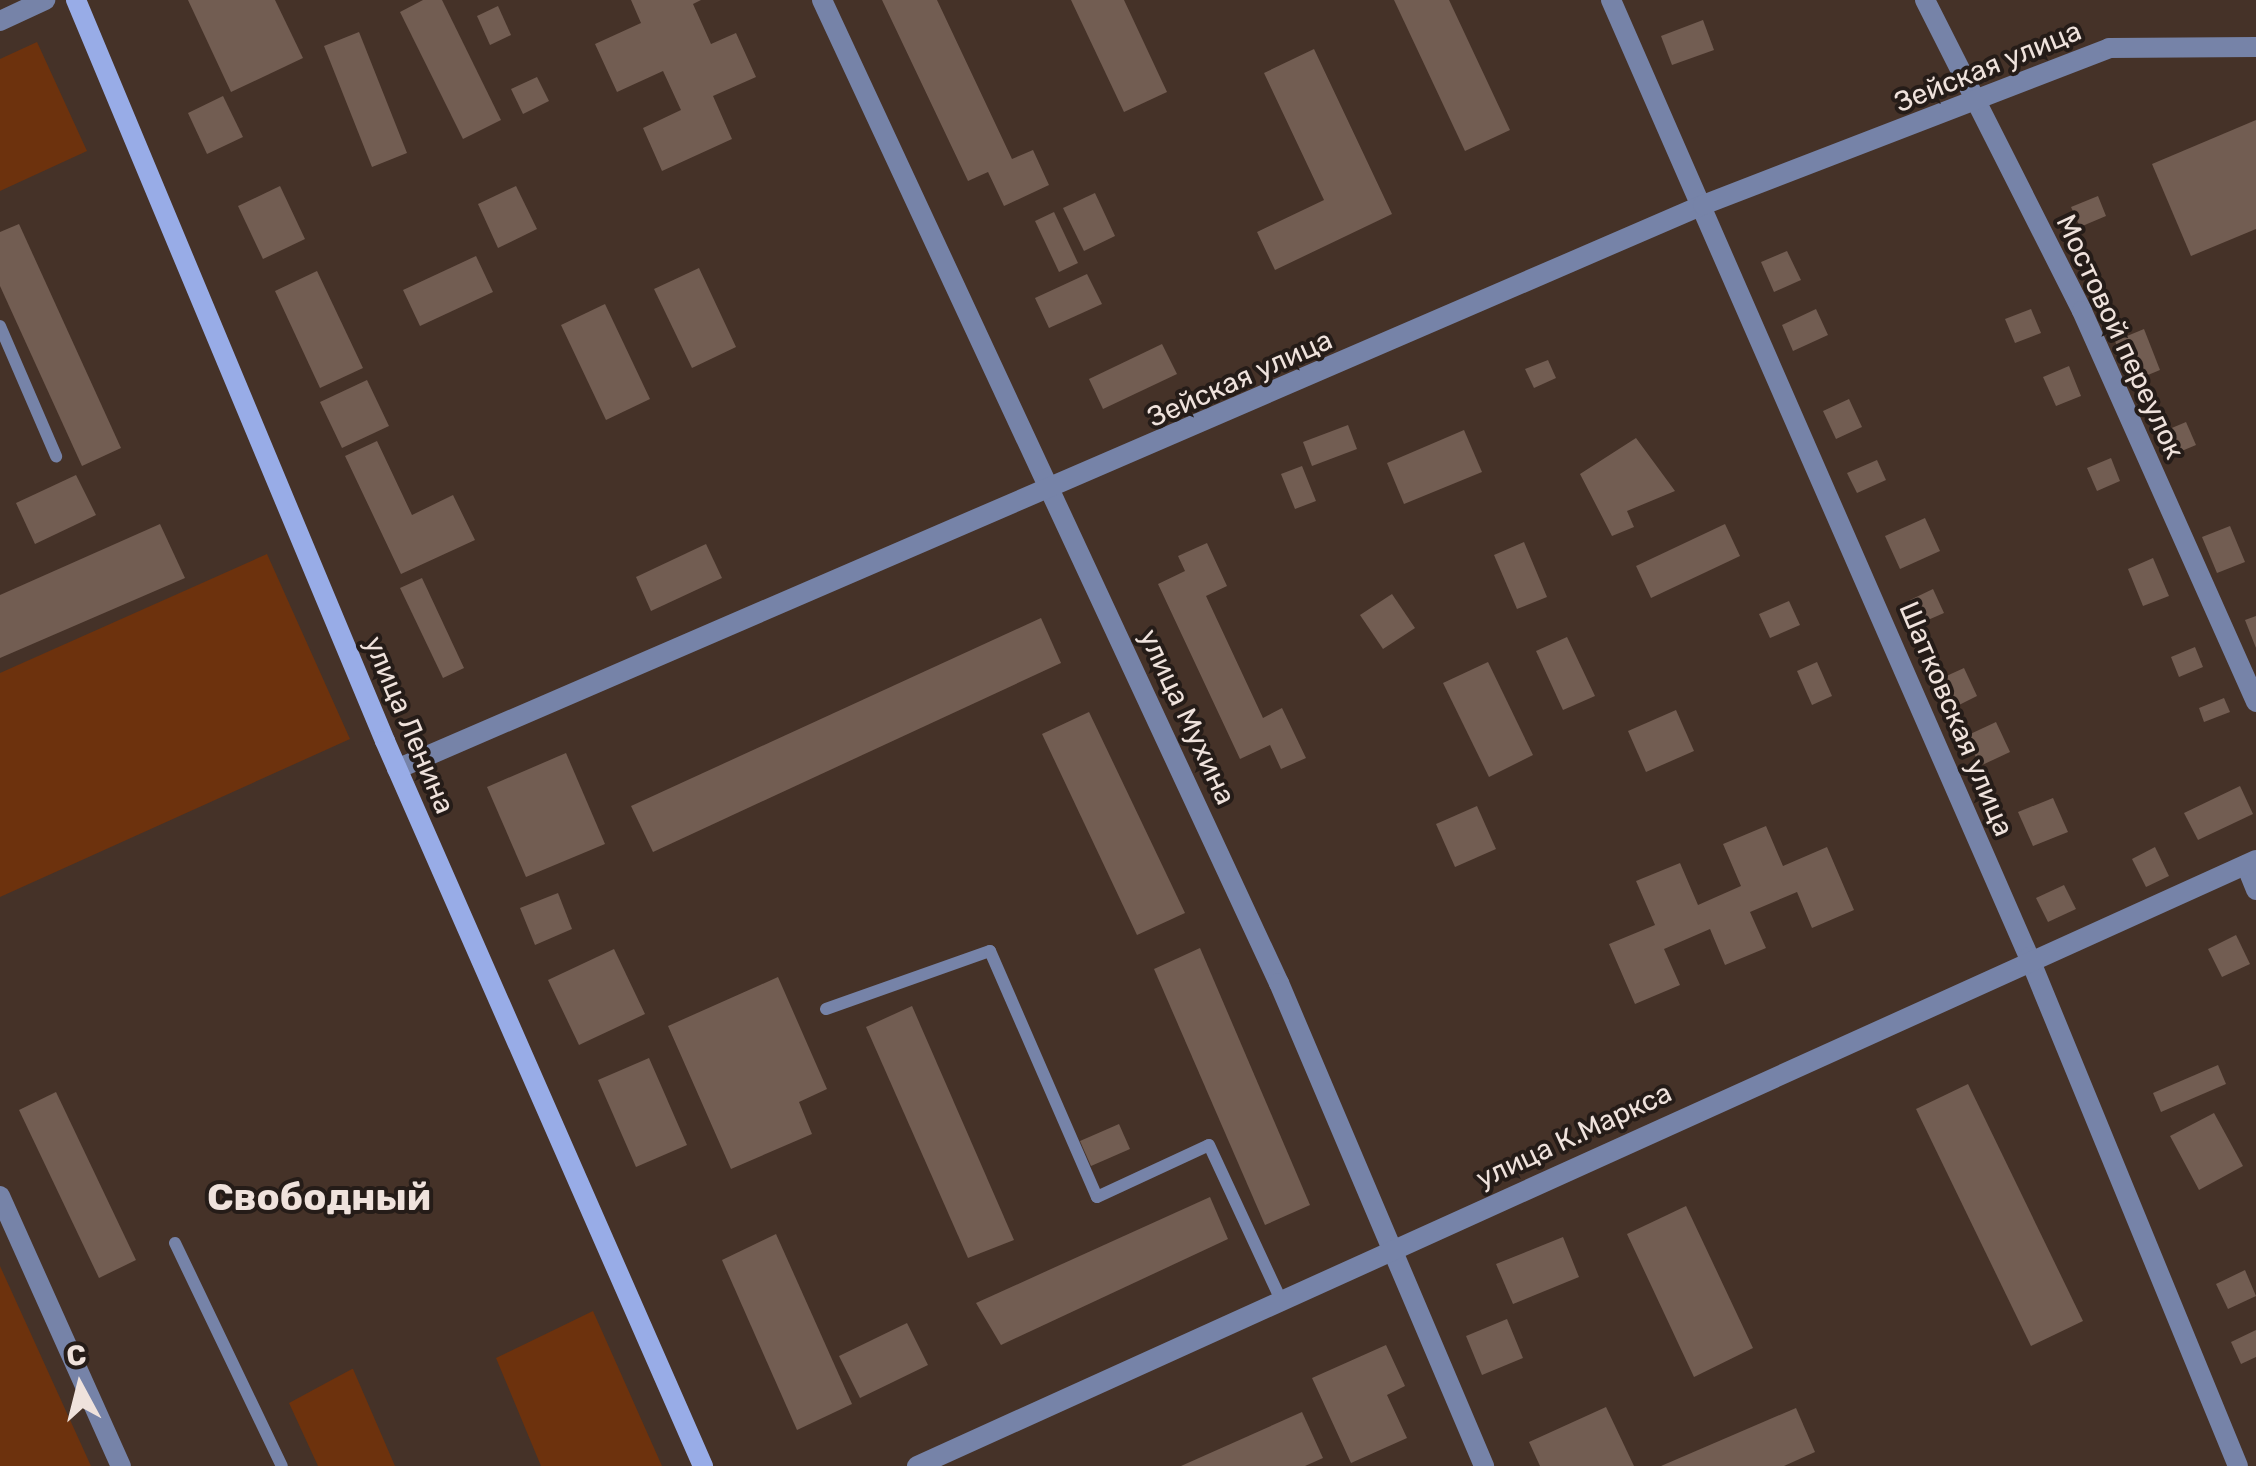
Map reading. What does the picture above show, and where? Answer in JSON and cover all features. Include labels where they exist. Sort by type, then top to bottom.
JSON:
[{"type":"main road","name":"улица Ленина","points":[[76,0],[397,769],[703,1466]]},
{"type":"street","points":[[0,21],[45,0]]},
{"type":"street","name":"улица Мухина","points":[[822,0],[1280,983],[1484,1466]]},
{"type":"street","name":"Шатковская улица","points":[[1611,0],[2029,957],[2238,1466]]},
{"type":"street","name":"Мостовой переулок","points":[[1925,0],[2082,312],[2256,702]]},
{"type":"street","name":"Зейская улица","points":[[397,769],[1051,492],[1703,205],[1974,104],[2109,48],[2256,47]]},
{"type":"street","points":[[2251,862],[2256,890]]},
{"type":"street","name":"улица К.Маркса","points":[[917,1466],[2029,957],[2251,862]]},
{"type":"street","points":[[0,1196],[121,1466]]},
{"type":"lane","points":[[0,326],[56,456]]},
{"type":"lane","points":[[826,1009],[990,951],[1097,1197],[1209,1145],[1281,1300]]},
{"type":"lane","points":[[175,1243],[282,1466]]},
{"type":"shaded area","points":[[37,42],[87,151],[0,191],[0,59]]},
{"type":"shaded area","points":[[267,554],[350,739],[0,897],[0,673]]},
{"type":"shaded area","points":[[0,1266],[91,1466],[0,1466]]},
{"type":"shaded area","points":[[593,1311],[662,1466],[541,1466],[496,1358]]},
{"type":"shaded area","points":[[353,1369],[395,1466],[318,1466],[289,1403]]},
{"type":"building","points":[[188,0],[275,0],[303,58],[231,92]]},
{"type":"building","points":[[423,0],[442,0],[501,120],[463,139],[400,12]]},
{"type":"building","points":[[631,0],[701,0],[693,4],[711,44],[736,33],[756,77],[713,96],[732,139],[662,171],[643,128],[681,110],[663,71],[617,92],[595,44],[641,23]]},
{"type":"building","points":[[882,0],[937,0],[1012,159],[1033,150],[1049,185],[1004,206],[988,172],[968,181]]},
{"type":"building","points":[[1071,0],[1124,0],[1167,92],[1124,112]]},
{"type":"building","points":[[1394,0],[1449,0],[1510,130],[1465,151]]},
{"type":"building","points":[[498,6],[511,35],[490,45],[477,16]]},
{"type":"building","points":[[1703,20],[1714,50],[1672,65],[1661,36]]},
{"type":"building","points":[[359,32],[407,153],[372,167],[324,46]]},
{"type":"building","points":[[1314,49],[1392,214],[1275,270],[1257,232],[1324,200],[1264,73]]},
{"type":"building","points":[[537,77],[549,101],[523,114],[511,89]]},
{"type":"building","points":[[223,96],[243,137],[207,154],[188,113]]},
{"type":"building","points":[[2256,120],[2256,229],[2191,256],[2152,164]]},
{"type":"building","points":[[280,186],[305,239],[263,259],[238,206]]},
{"type":"building","points":[[516,186],[537,229],[498,248],[478,204]]},
{"type":"building","points":[[1095,193],[1115,236],[1084,251],[1063,208]]},
{"type":"building","points":[[2098,196],[2106,216],[2080,227],[2071,207]]},
{"type":"building","points":[[1054,212],[1078,263],[1059,272],[1035,221]]},
{"type":"building","points":[[19,224],[121,448],[82,466],[0,286],[0,232]]},
{"type":"building","points":[[1787,251],[1801,280],[1774,292],[1761,262]]},
{"type":"building","points":[[476,256],[493,292],[420,326],[403,290]]},
{"type":"building","points":[[699,268],[736,347],[692,368],[654,289]]},
{"type":"building","points":[[317,271],[363,368],[320,388],[275,291]]},
{"type":"building","points":[[1087,274],[1102,304],[1049,328],[1035,298]]},
{"type":"building","points":[[605,304],[650,399],[606,420],[561,325]]},
{"type":"building","points":[[1816,309],[1828,335],[1793,351],[1782,325]]},
{"type":"building","points":[[2031,309],[2041,333],[2015,343],[2005,319]]},
{"type":"building","points":[[2144,329],[2160,370],[2131,382],[2115,341]]},
{"type":"building","points":[[1162,344],[1177,374],[1103,409],[1089,379]]},
{"type":"building","points":[[1548,360],[1556,378],[1534,388],[1525,369]]},
{"type":"building","points":[[2069,366],[2081,396],[2056,406],[2043,377]]},
{"type":"building","points":[[367,380],[389,426],[342,448],[320,402]]},
{"type":"building","points":[[1849,399],[1862,427],[1836,439],[1823,411]]},
{"type":"building","points":[[2186,422],[2196,445],[2165,458],[2155,435]]},
{"type":"building","points":[[1348,425],[1357,449],[1312,466],[1303,442]]},
{"type":"building","points":[[1464,430],[1482,472],[1404,504],[1387,463]]},
{"type":"building","points":[[1636,438],[1675,491],[1627,511],[1634,527],[1612,536],[1580,474]]},
{"type":"building","points":[[377,441],[412,515],[453,495],[475,540],[401,574],[345,456]]},
{"type":"building","points":[[2111,458],[2120,481],[2097,491],[2087,468]]},
{"type":"building","points":[[1877,460],[1886,480],[1857,493],[1847,473]]},
{"type":"building","points":[[1302,466],[1316,501],[1295,509],[1281,474]]},
{"type":"building","points":[[76,475],[96,515],[35,544],[16,503]]},
{"type":"building","points":[[1925,518],[1940,551],[1900,569],[1885,536]]},
{"type":"building","points":[[160,524],[185,578],[0,658],[0,595]]},
{"type":"building","points":[[1725,524],[1740,556],[1651,598],[1636,566]]},
{"type":"building","points":[[2230,526],[2245,562],[2217,573],[2202,537]]},
{"type":"building","points":[[1524,542],[1547,597],[1517,609],[1494,555]]},
{"type":"building","points":[[1207,543],[1227,586],[1206,596],[1263,718],[1282,708],[1306,758],[1281,769],[1270,745],[1240,759],[1158,584],[1185,571],[1178,556]]},
{"type":"building","points":[[706,544],[722,578],[651,611],[636,577]]},
{"type":"building","points":[[2153,558],[2169,596],[2143,606],[2128,569]]},
{"type":"building","points":[[422,578],[464,668],[443,678],[400,588]]},
{"type":"building","points":[[1933,589],[1944,613],[1921,623],[1910,600]]},
{"type":"building","points":[[1392,594],[1415,628],[1383,649],[1360,615]]},
{"type":"building","points":[[1789,601],[1800,625],[1770,638],[1759,614]]},
{"type":"building","points":[[2256,616],[2256,648],[2245,620]]},
{"type":"building","points":[[1041,618],[1061,663],[653,852],[631,806]]},
{"type":"building","points":[[1567,637],[1595,696],[1563,710],[1536,651]]},
{"type":"building","points":[[2195,647],[2203,667],[2179,677],[2171,657]]},
{"type":"building","points":[[1488,662],[1533,755],[1489,777],[1443,683]]},
{"type":"building","points":[[1817,662],[1832,696],[1812,705],[1797,671]]},
{"type":"building","points":[[1964,668],[1977,696],[1955,707],[1942,678]]},
{"type":"building","points":[[2224,698],[2230,712],[2204,722],[2199,708]]},
{"type":"building","points":[[1676,710],[1694,751],[1646,772],[1628,731]]},
{"type":"building","points":[[1089,712],[1185,913],[1137,935],[1042,734]]},
{"type":"building","points":[[1996,722],[2010,752],[1980,766],[1966,736]]},
{"type":"building","points":[[566,753],[605,844],[526,877],[487,787]]},
{"type":"building","points":[[2240,786],[2253,814],[2198,840],[2184,813]]},
{"type":"building","points":[[2053,798],[2068,832],[2033,846],[2018,812]]},
{"type":"building","points":[[1477,806],[1496,849],[1455,867],[1436,824]]},
{"type":"building","points":[[1766,826],[1783,866],[1827,847],[1854,910],[1812,928],[1797,892],[1750,912],[1766,948],[1725,965],[1710,929],[1664,949],[1680,985],[1635,1004],[1609,944],[1655,925],[1636,881],[1680,863],[1698,905],[1741,886],[1723,844]]},
{"type":"building","points":[[2155,847],[2169,876],[2146,887],[2132,859]]},
{"type":"building","points":[[2064,885],[2076,909],[2048,922],[2036,898]]},
{"type":"building","points":[[558,893],[572,929],[535,945],[520,908]]},
{"type":"building","points":[[2236,935],[2250,964],[2222,977],[2208,949]]},
{"type":"building","points":[[1200,948],[1310,1205],[1265,1225],[1154,969]]},
{"type":"building","points":[[614,949],[645,1014],[579,1045],[548,980]]},
{"type":"building","points":[[778,977],[827,1089],[799,1102],[812,1134],[731,1169],[668,1026]]},
{"type":"building","points":[[912,1006],[1014,1240],[968,1258],[866,1027]]},
{"type":"building","points":[[649,1058],[687,1145],[636,1167],[598,1080]]},
{"type":"building","points":[[2218,1065],[2226,1084],[2161,1112],[2153,1093]]},
{"type":"building","points":[[1968,1084],[2083,1321],[2031,1346],[1916,1109]]},
{"type":"building","points":[[56,1092],[136,1260],[99,1278],[19,1110]]},
{"type":"building","points":[[2214,1113],[2243,1166],[2199,1190],[2170,1136]]},
{"type":"building","points":[[1119,1124],[1130,1149],[1091,1166],[1080,1141]]},
{"type":"building","points":[[1210,1197],[1228,1239],[1001,1345],[976,1303]]},
{"type":"building","points":[[1686,1206],[1753,1348],[1694,1377],[1627,1234]]},
{"type":"building","points":[[776,1234],[852,1404],[797,1430],[722,1260]]},
{"type":"building","points":[[1563,1237],[1579,1277],[1513,1304],[1496,1264]]},
{"type":"building","points":[[2245,1270],[2256,1296],[2228,1309],[2216,1284]]},
{"type":"building","points":[[1507,1319],[1523,1358],[1482,1375],[1466,1336]]},
{"type":"building","points":[[907,1323],[928,1365],[860,1398],[839,1356]]},
{"type":"building","points":[[2256,1330],[2256,1357],[2241,1364],[2231,1342]]},
{"type":"building","points":[[1386,1345],[1405,1386],[1387,1395],[1407,1438],[1351,1463],[1312,1378]]},
{"type":"building","points":[[1606,1407],[1634,1466],[1540,1466],[1529,1442]]},
{"type":"building","points":[[1796,1408],[1815,1452],[1784,1466],[1661,1466]]},
{"type":"building","points":[[1302,1412],[1323,1458],[1305,1466],[1181,1466]]},
{"type":"district","name":"Свободный","points":[[319,1198]]}]
